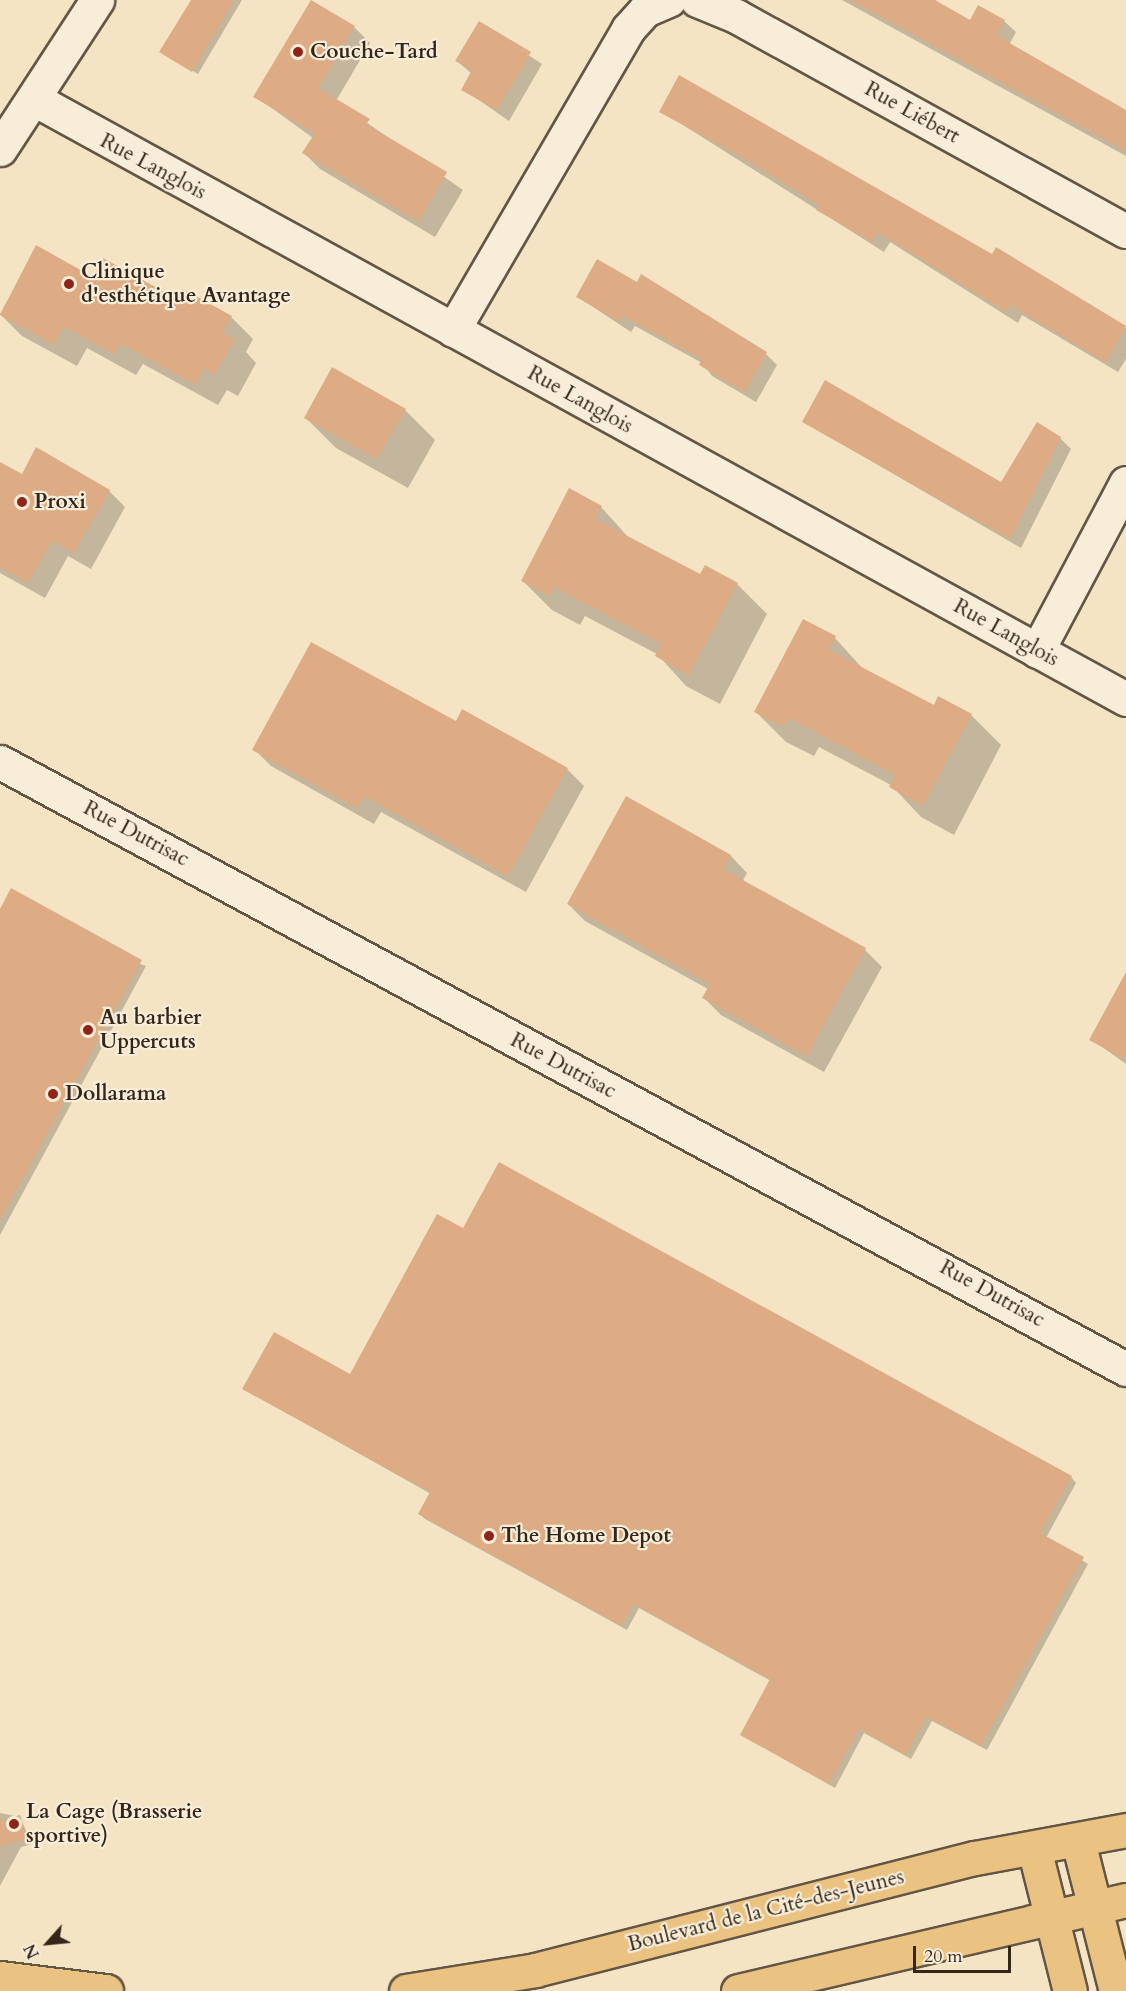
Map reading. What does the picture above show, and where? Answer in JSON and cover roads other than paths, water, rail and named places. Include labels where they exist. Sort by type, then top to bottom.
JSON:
[{"type":"main road","name":"Boulevard de la Cité-des-Jeunes","points":[[406,1991],[535,1970],[880,1880],[1126,1830]]},
{"type":"main road","points":[[1078,1841],[1116,1991]]},
{"type":"main road","points":[[1034,1848],[1070,1991]]},
{"type":"main road","points":[[738,1991],[1126,1900]]},
{"type":"main road","points":[[0,1978],[106,1991]]},
{"type":"street","points":[[0,149],[97,0]]},
{"type":"street","points":[[453,330],[628,30],[645,10],[669,0]]},
{"type":"street","name":"Rue Liébert","points":[[697,0],[736,16],[1126,231]]},
{"type":"street","name":"Rue Langlois","points":[[34,99],[1126,699]]},
{"type":"street","points":[[1037,651],[1126,483]]},
{"type":"street","name":"Rue Dutrisac","points":[[0,762],[1126,1369]]},
{"type":"place","name":"Couche-Tard","points":[[298,52]]},
{"type":"place","name":"Clinique d'esthétique Avantage","points":[[69,284]]},
{"type":"place","name":"Proxi","points":[[22,502]]},
{"type":"place","name":"Au barbier Uppercuts","points":[[88,1030]]},
{"type":"place","name":"Dollarama","points":[[53,1094]]},
{"type":"place","name":"The Home Depot","points":[[489,1536]]},
{"type":"place","name":"La Cage (Brasserie sportive)","points":[[14,1824]]}]
